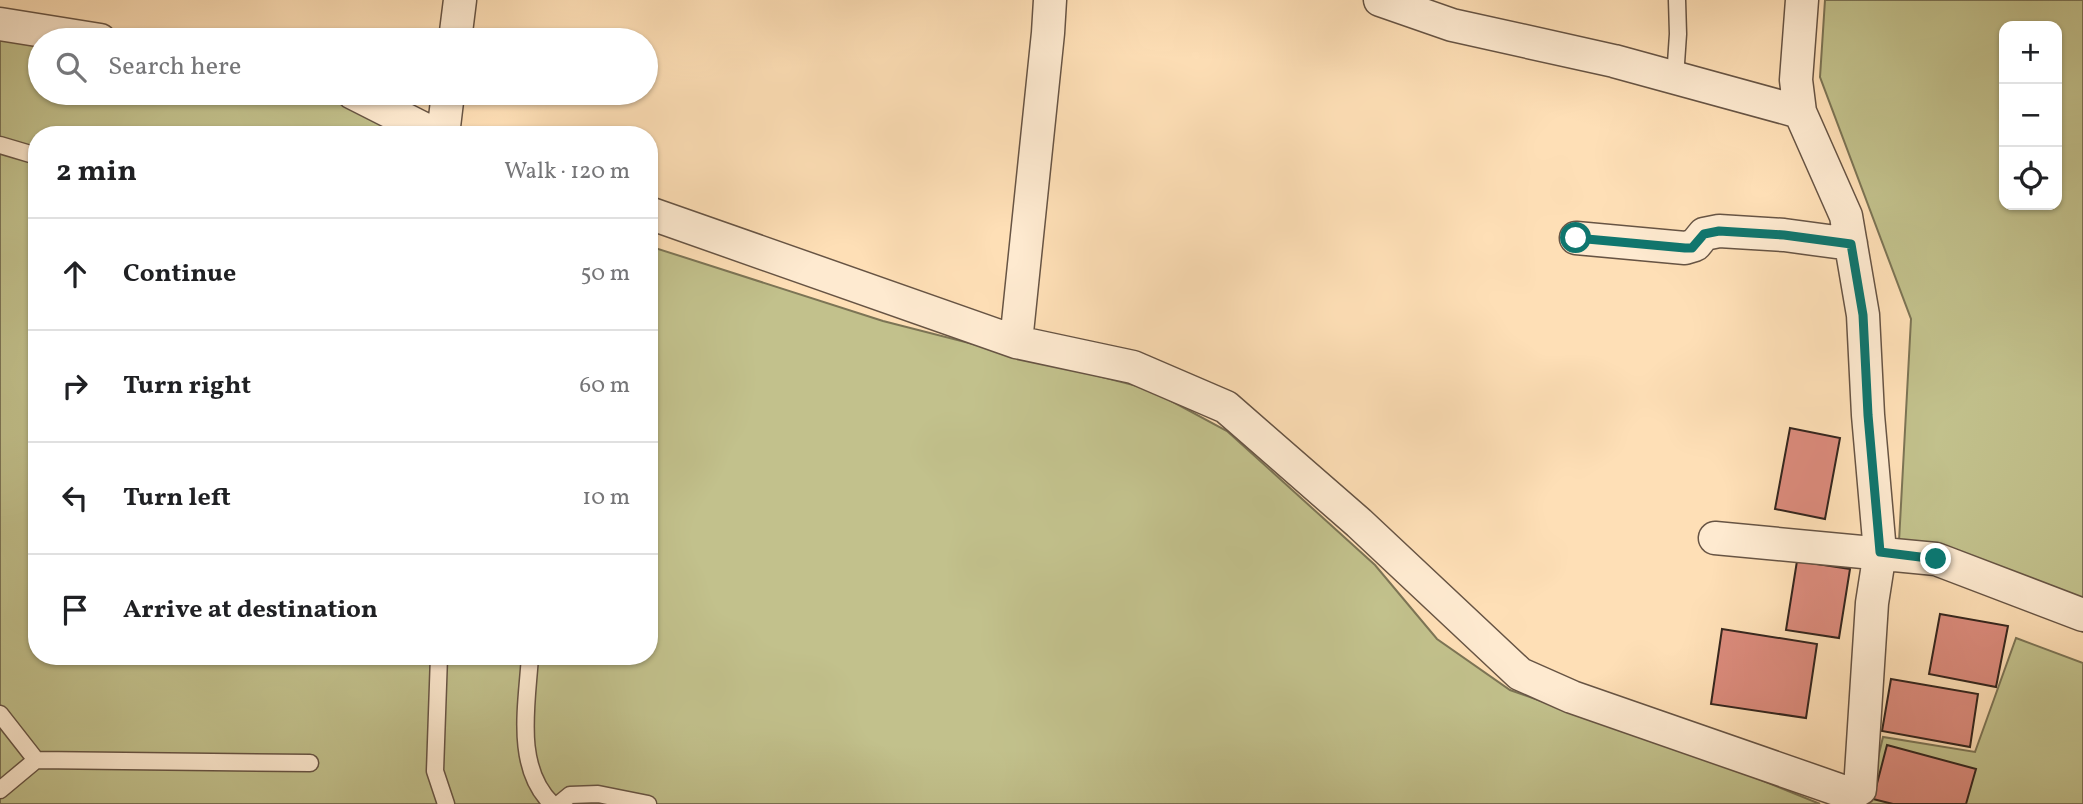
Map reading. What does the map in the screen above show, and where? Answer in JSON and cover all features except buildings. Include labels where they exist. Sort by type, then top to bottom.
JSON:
[{"type":"street","points":[[456,28],[460,0]]},
{"type":"street","points":[[1016,342],[1050,0]]},
{"type":"street","points":[[1380,0],[1452,25],[1614,61],[1800,112]]},
{"type":"street","points":[[658,216],[1016,342],[1133,367],[1226,407],[1359,523],[1520,674],[1572,697],[1845,792],[1853,792],[1860,789],[1872,603],[1880,552],[1868,415],[1863,315],[1846,216],[1800,112],[1796,80],[1802,0]]},
{"type":"street","points":[[0,24],[28,28]]},
{"type":"street","points":[[377,105],[418,126]]},
{"type":"street","points":[[444,126],[447,105]]},
{"type":"street","points":[[1576,238],[1692,248],[1704,234],[1719,231],[1784,235],[1851,244]]},
{"type":"street","points":[[1715,538],[1936,559],[2083,615]]},
{"type":"lane","points":[[1675,78],[1677,0]]},
{"type":"lane","points":[[0,145],[28,153]]},
{"type":"lane","points":[[439,665],[435,771],[446,804]]},
{"type":"lane","points":[[529,665],[525,737],[532,776],[542,794],[552,804]]},
{"type":"lane","points":[[0,713],[36,760]]},
{"type":"lane","points":[[0,790],[36,760],[310,763]]},
{"type":"lane","points":[[559,804],[570,795],[598,794],[648,804]]},
{"type":"shaded area","points":[[1825,0],[2083,0],[2083,632],[1898,560],[1911,319],[1820,77]]},
{"type":"shaded area","points":[[0,33],[28,38],[28,105],[360,105],[386,126],[28,126],[28,665],[658,665],[658,249],[883,321],[1149,389],[1227,431],[1375,565],[1437,639],[1510,690],[1749,775],[1820,804],[0,804]]},
{"type":"shaded area","points":[[2016,638],[2083,663],[2083,804],[1867,804],[1883,737],[1975,752]]},
{"type":"route","points":[[1576,238],[1692,248],[1704,234],[1719,231],[1784,235],[1851,244],[1863,315],[1868,415],[1880,552],[1936,559]]}]
